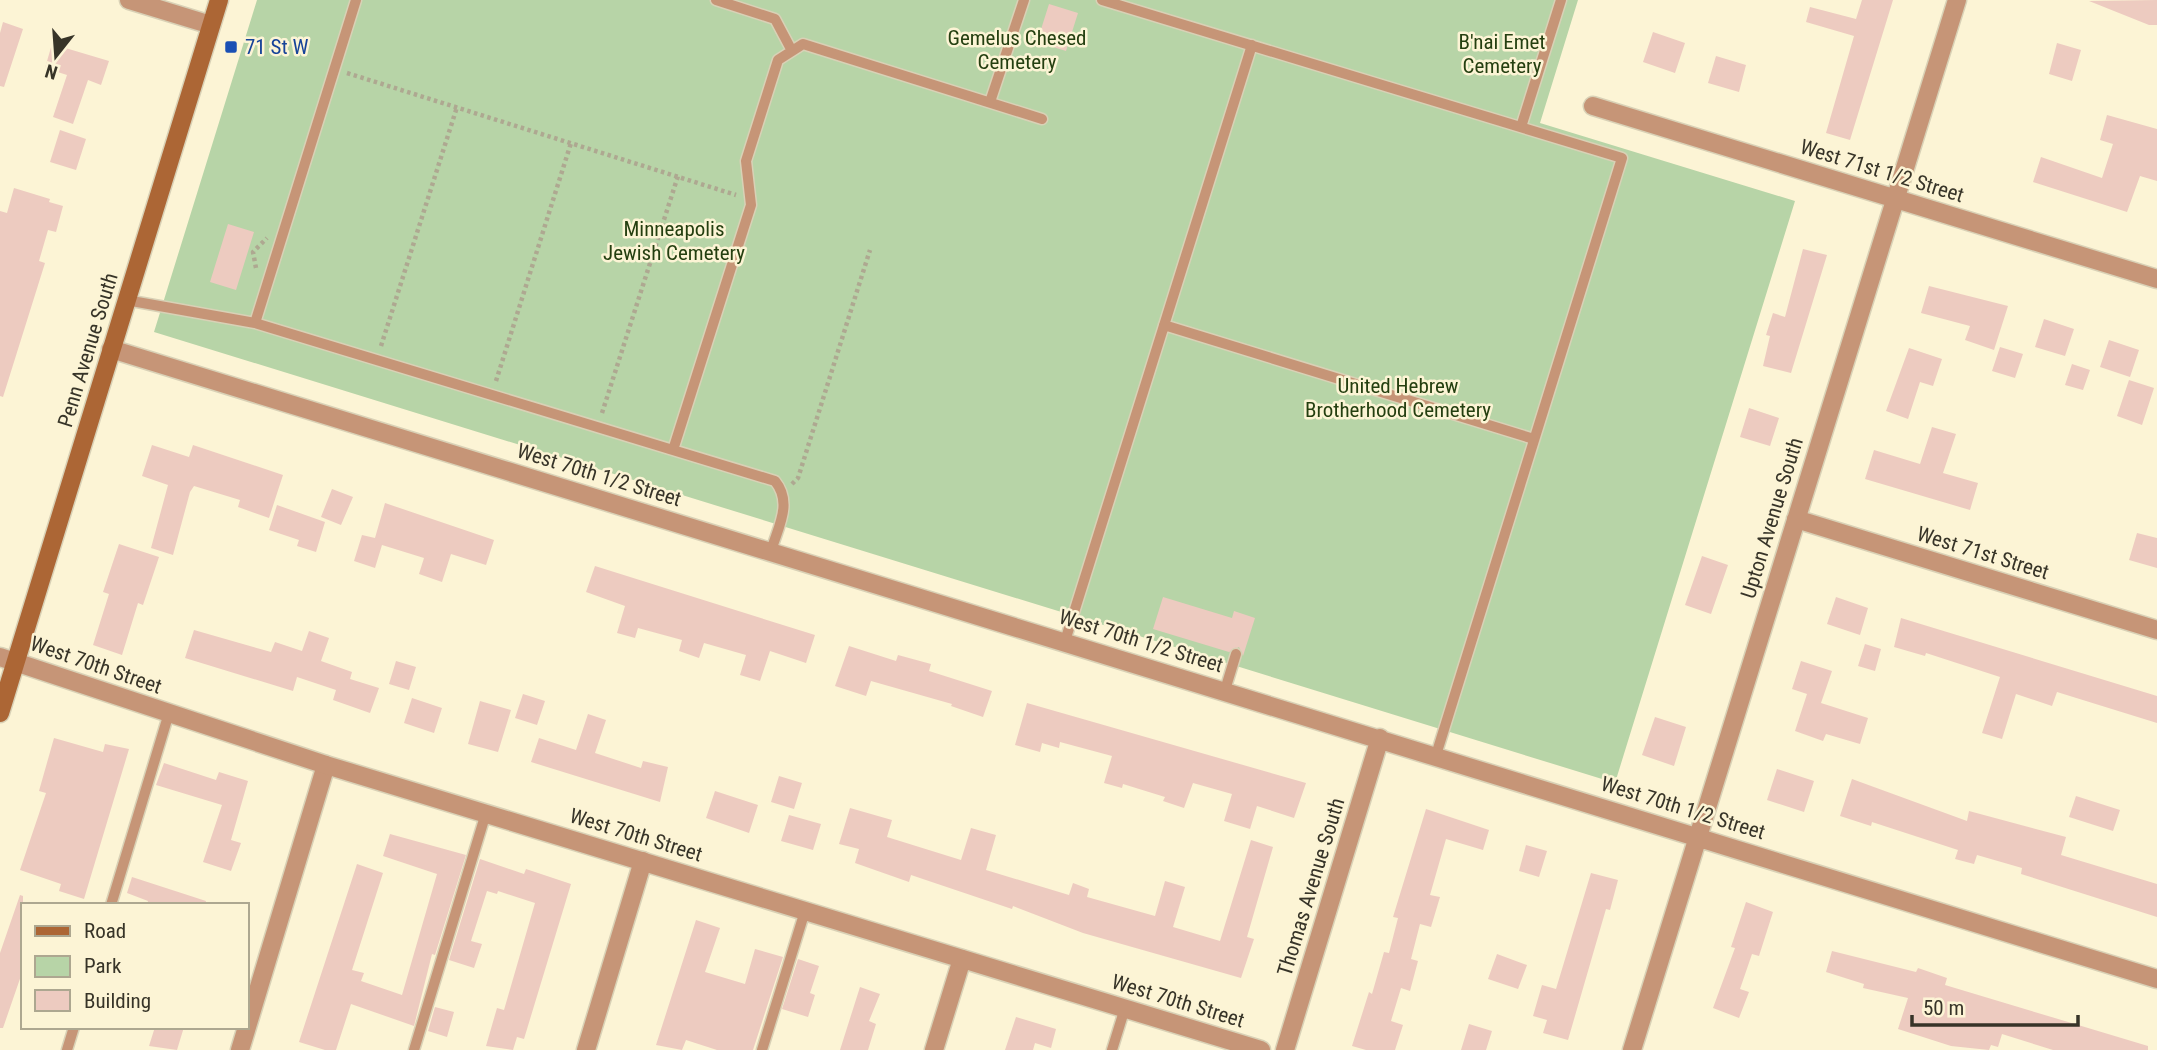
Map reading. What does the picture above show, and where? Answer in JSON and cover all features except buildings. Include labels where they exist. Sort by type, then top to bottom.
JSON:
[{"type":"main road","name":"Penn Avenue South","points":[[0,713],[8,659],[127,300],[219,0]]},
{"type":"street","points":[[129,0],[211,25]]},
{"type":"street","name":"Upton Avenue South","points":[[1632,1050],[1957,0]]},
{"type":"street","name":"West 71st 1/2 Street","points":[[1593,106],[2157,279]]},
{"type":"street","name":"West 70th 1/2 Street","points":[[111,349],[1226,690],[2157,979]]},
{"type":"street","name":"West 71st Street","points":[[1796,519],[2157,630]]},
{"type":"street","name":"West 70th Street","points":[[8,659],[326,765],[1261,1050]]},
{"type":"street","name":"Thomas Avenue South","points":[[1285,1050],[1380,738]]},
{"type":"street","points":[[248,1023],[326,765]]},
{"type":"street","points":[[586,1050],[643,861]]},
{"type":"street","points":[[934,1050],[962,959]]},
{"type":"street","points":[[240,1050],[246,1029]]},
{"type":"lane","points":[[256,323],[355,0]]},
{"type":"lane","points":[[716,0],[775,19],[792,51]]},
{"type":"lane","points":[[990,102],[1024,0]]},
{"type":"lane","points":[[1521,127],[1561,0]]},
{"type":"lane","points":[[1106,1],[1622,158],[1436,755]]},
{"type":"lane","points":[[673,450],[751,205],[746,162],[778,60],[803,44],[1042,119]]},
{"type":"lane","points":[[1065,641],[1252,46]]},
{"type":"lane","points":[[127,300],[256,323],[775,481],[784,491],[786,503],[771,551]]},
{"type":"lane","points":[[1164,326],[1534,439]]},
{"type":"lane","points":[[1226,690],[1237,654]]},
{"type":"lane","points":[[112,903],[169,713]]},
{"type":"lane","points":[[414,1050],[486,813]]},
{"type":"lane","points":[[762,1050],[805,911]]},
{"type":"lane","points":[[1112,1050],[1125,1008]]},
{"type":"lane","points":[[67,1050],[73,1029]]},
{"type":"path","points":[[334,69],[750,199]]},
{"type":"path","points":[[377,360],[457,107]]},
{"type":"path","points":[[492,395],[571,143]]},
{"type":"path","points":[[597,427],[678,176]]},
{"type":"path","points":[[784,491],[798,478],[870,250]]},
{"type":"green space","points":[[257,0],[1578,0],[1540,123],[1795,201],[1615,783],[154,332]]},
{"type":"place","name":"71 St W","points":[[231,47]]},
{"type":"park label","name":"Gemelus Chesed Cemetery","points":[[1017,50]]},
{"type":"park label","name":"B'nai Emet Cemetery","points":[[1502,54]]},
{"type":"park label","name":"Minneapolis Jewish Cemetery","points":[[674,241]]},
{"type":"park label","name":"United Hebrew Brotherhood Cemetery","points":[[1398,398]]}]
